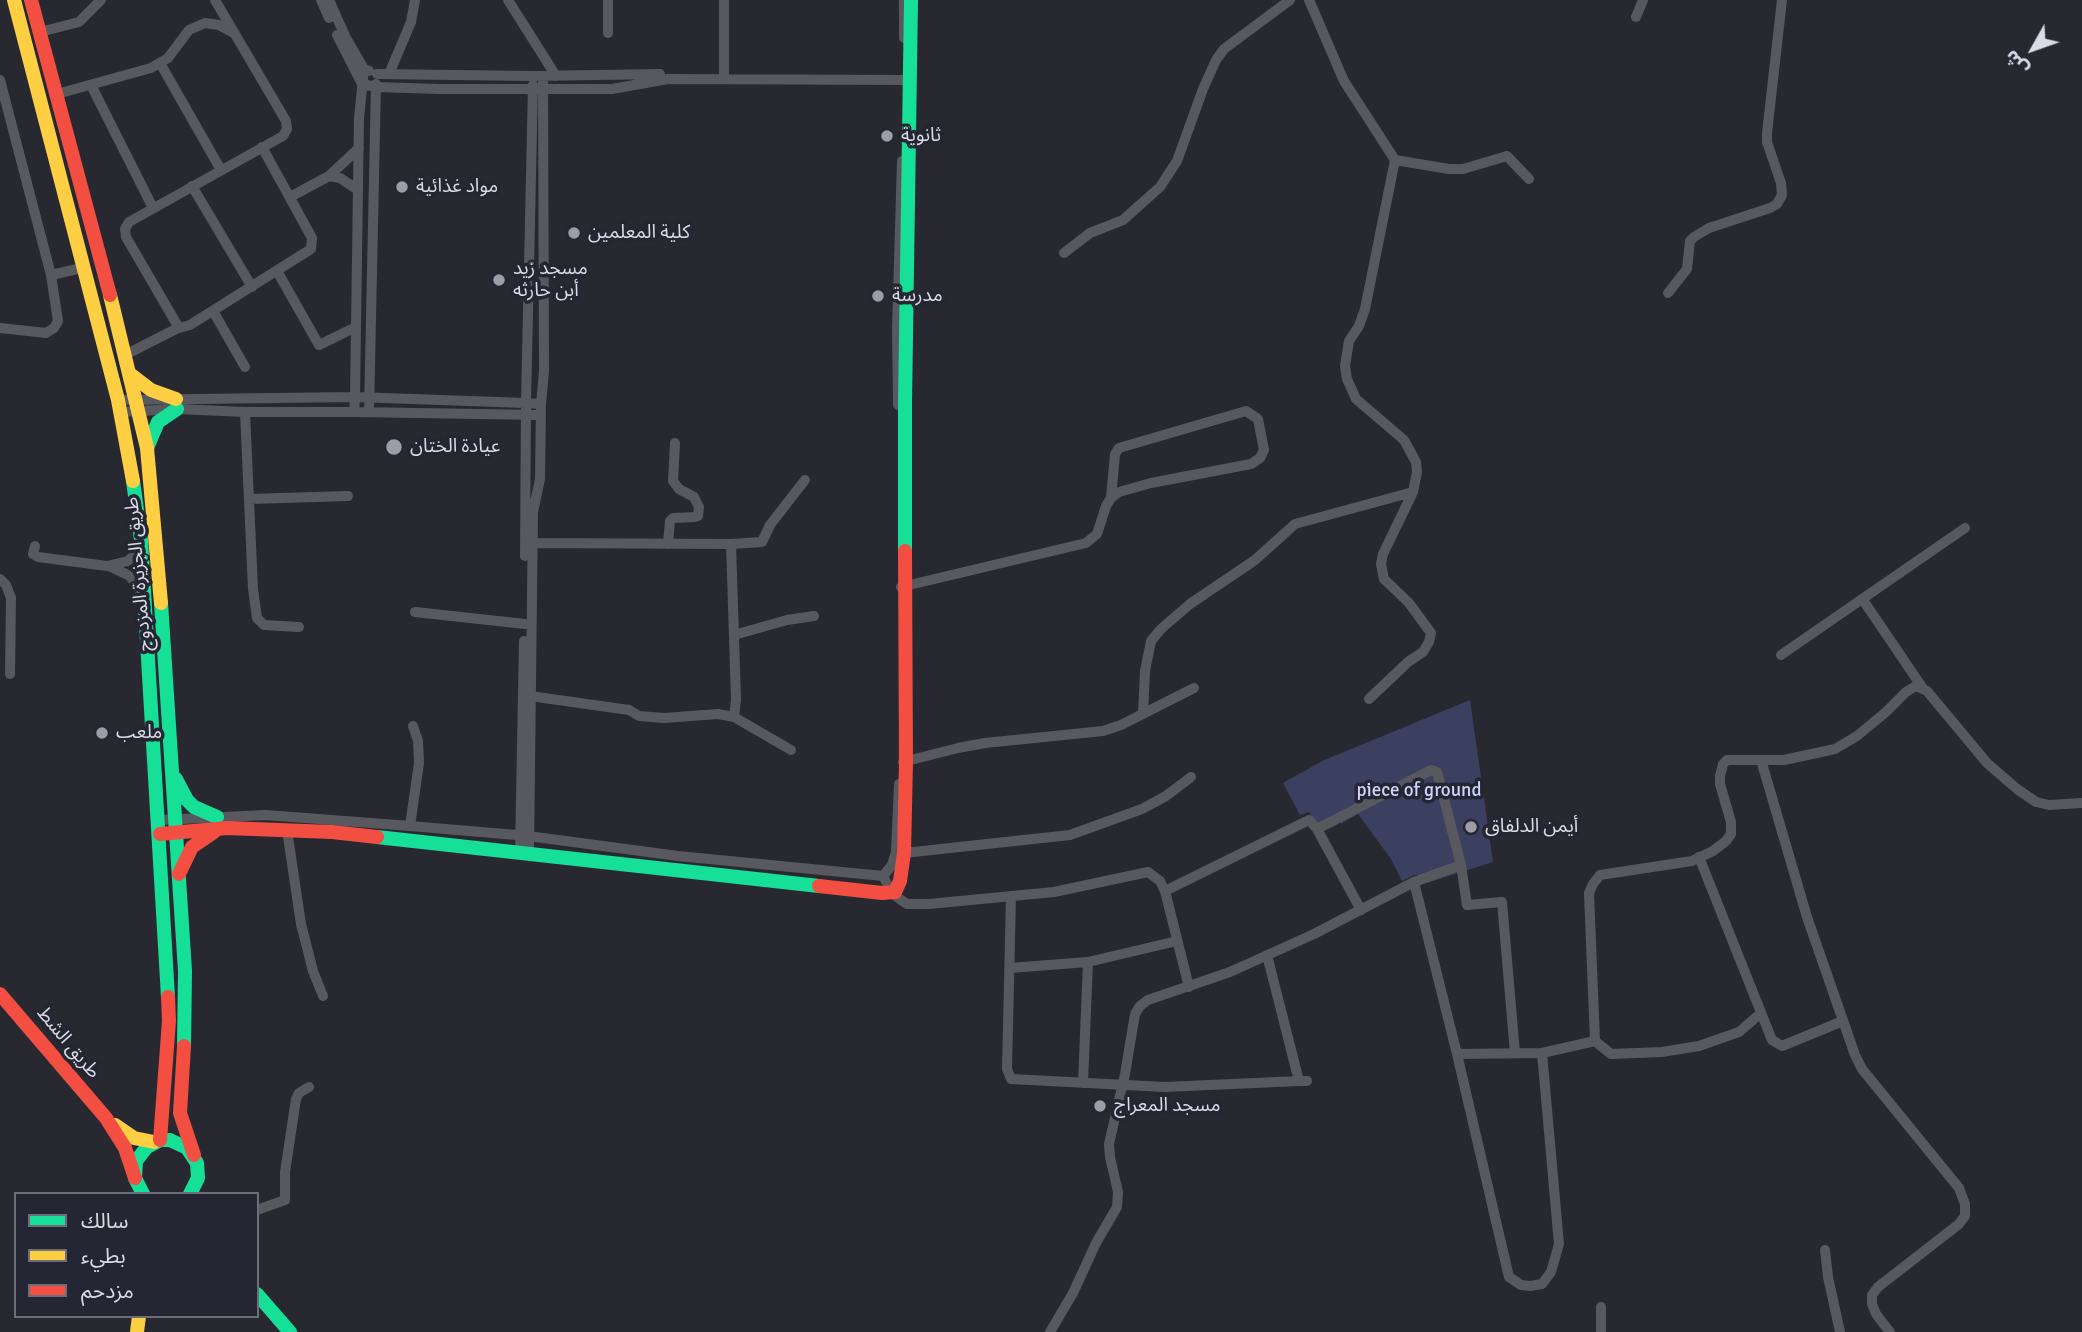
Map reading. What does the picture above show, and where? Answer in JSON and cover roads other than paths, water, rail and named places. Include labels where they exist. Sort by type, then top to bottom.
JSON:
[{"type":"main road","name":"طريق الجزيرة المزدوج","points":[[13,0],[120,406],[141,540],[160,827],[169,1021],[157,1141]]},
{"type":"main road","name":"طريق الجزيرة المزدوج","points":[[31,0],[147,448],[174,775],[185,971],[186,1022],[180,1113],[198,1170],[194,1191]]},
{"type":"main road","points":[[160,827],[332,832],[892,893],[898,888],[904,853],[906,77],[911,0]]},
{"type":"main road","points":[[130,374],[151,390],[177,404],[158,422],[147,448]]},
{"type":"main road","points":[[174,775],[187,800],[194,807],[216,817]]},
{"type":"main road","points":[[178,875],[192,847],[211,834],[227,828]]},
{"type":"main road","name":"طريق الشط","points":[[0,994],[106,1118]]},
{"type":"main road","points":[[106,1118],[134,1138],[179,1143],[194,1156]]},
{"type":"main road","points":[[106,1118],[125,1148],[139,1188]]},
{"type":"main road","points":[[139,1188],[136,1161],[141,1153],[157,1141]]},
{"type":"main road","points":[[259,1296],[290,1332]]},
{"type":"street","points":[[40,32],[79,22],[101,0]]},
{"type":"street","points":[[179,328],[126,237],[125,229],[130,222],[153,208],[283,136],[287,129],[286,121],[215,0]]},
{"type":"street","points":[[321,0],[362,84]]},
{"type":"street","points":[[329,0],[364,69],[359,148],[354,412]]},
{"type":"street","points":[[389,74],[411,22],[415,0]]},
{"type":"street","points":[[508,0],[556,76]]},
{"type":"street","points":[[608,0],[608,33]]},
{"type":"street","points":[[724,0],[724,75]]},
{"type":"street","points":[[364,69],[377,74],[906,77],[904,0]]},
{"type":"street","points":[[1064,253],[1090,233],[1122,220],[1160,187],[1177,161],[1216,60],[1232,42],[1290,0]]},
{"type":"street","points":[[1309,0],[1344,81],[1395,160],[1366,309],[1349,341],[1345,366],[1350,390],[1356,399],[1404,440],[1412,452],[1417,472],[1413,492],[1383,554],[1381,564],[1384,579],[1430,630],[1429,642],[1423,652],[1396,672],[1369,699]]},
{"type":"street","points":[[1636,17],[1643,0]]},
{"type":"street","points":[[1668,293],[1687,269],[1690,241],[1694,237],[1709,228],[1770,208],[1777,204],[1782,195],[1767,133],[1782,0]]},
{"type":"street","points":[[57,94],[151,68],[168,58],[189,30],[205,23],[212,23],[232,32]]},
{"type":"street","points":[[160,63],[221,170]]},
{"type":"street","points":[[369,412],[377,74]]},
{"type":"street","points":[[362,84],[376,87],[611,89],[653,80],[724,75]]},
{"type":"street","points":[[524,852],[528,543],[540,479],[540,410],[544,372],[538,76]]},
{"type":"street","points":[[0,80],[51,275],[58,321],[54,328],[46,333],[0,328]]},
{"type":"street","points":[[91,85],[153,208]]},
{"type":"street","points":[[524,836],[530,696],[526,403],[538,89]]},
{"type":"street","points":[[125,355],[179,328],[187,327],[309,252],[313,243],[262,147]]},
{"type":"street","points":[[290,197],[329,176],[359,148]]},
{"type":"street","points":[[1395,160],[1449,169],[1473,166],[1507,156],[1530,179]]},
{"type":"street","points":[[329,176],[350,183],[358,190]]},
{"type":"street","points":[[192,186],[252,287]]},
{"type":"street","points":[[51,275],[82,268]]},
{"type":"street","points":[[277,271],[319,345],[356,327]]},
{"type":"street","points":[[213,311],[244,367]]},
{"type":"street","points":[[120,406],[355,397],[526,403],[540,410]]},
{"type":"street","points":[[177,404],[245,412],[526,414],[540,410]]},
{"type":"street","points":[[903,586],[1086,543],[1097,534],[1111,498],[1115,454],[1119,449],[1246,411],[1258,419],[1264,450],[1260,458],[1251,464],[1136,486],[1111,498]]},
{"type":"street","points":[[245,412],[253,589],[257,618],[264,625],[299,627]]},
{"type":"street","points":[[668,544],[670,521],[673,518],[698,516],[699,507],[694,496],[680,489],[673,481],[675,443]]},
{"type":"street","points":[[528,543],[762,542],[770,525],[805,480]]},
{"type":"street","points":[[1143,714],[1145,671],[1151,641],[1190,604],[1255,560],[1295,524],[1413,492]]},
{"type":"street","points":[[249,499],[348,496]]},
{"type":"street","points":[[1781,655],[1965,528]]},
{"type":"street","points":[[107,566],[128,561],[137,552],[141,540]]},
{"type":"street","points":[[731,544],[734,717]]},
{"type":"street","points":[[35,546],[33,554],[38,557],[107,566],[122,571],[138,584],[146,608]]},
{"type":"street","points":[[0,579],[6,585],[11,598],[10,674]]},
{"type":"street","points":[[1863,600],[1922,687],[1987,763],[2036,802],[2049,805],[2082,803]]},
{"type":"street","points":[[415,612],[525,624]]},
{"type":"street","points":[[734,635],[787,620],[814,616]]},
{"type":"street","points":[[1761,1013],[1739,1032],[1699,1046],[1662,1052],[1611,1054],[1595,1041],[1589,894],[1593,884],[1600,875],[1692,861],[1726,841],[1731,834],[1731,822],[1720,784],[1720,770],[1727,760],[1804,758],[1835,748],[1847,743],[1912,688],[1922,687]]},
{"type":"street","points":[[883,876],[892,865],[896,852],[903,763],[985,743],[1103,731],[1121,725],[1194,688]]},
{"type":"street","points":[[530,696],[629,710],[639,716],[664,718],[719,714],[734,717],[791,750]]},
{"type":"street","points":[[410,826],[419,763],[418,741],[413,726]]},
{"type":"street","points":[[1761,760],[1807,917],[1862,1069],[1959,1188],[1965,1204],[1965,1216],[1959,1224],[1878,1287],[1872,1295],[1876,1314],[1891,1332]]},
{"type":"street","points":[[1317,829],[1433,770],[1437,772],[1461,865],[1467,905],[1502,902],[1515,1053]]},
{"type":"street","points":[[904,853],[1070,835],[1142,809],[1166,796],[1191,777]]},
{"type":"street","points":[[175,826],[216,817],[266,816],[410,826],[883,876]]},
{"type":"street","points":[[1165,891],[1309,820],[1317,829],[1361,910]]},
{"type":"street","points":[[287,830],[301,924],[313,971],[323,996]]},
{"type":"street","points":[[1699,858],[1772,1040],[1782,1046],[1843,1021]]},
{"type":"street","points":[[1050,1332],[1117,1207],[1118,1192],[1109,1144],[1135,1014],[1140,1006],[1148,1000],[1230,972],[1414,882],[1461,865]]},
{"type":"street","points":[[883,876],[892,893],[907,904],[929,904],[1054,892],[1147,872],[1160,881],[1165,891],[1189,986]]},
{"type":"street","points":[[1414,882],[1508,1277],[1521,1285],[1530,1286],[1542,1284],[1551,1272],[1559,1244],[1542,1052]]},
{"type":"street","points":[[1011,896],[1008,1076],[1014,1080],[1165,1087],[1303,1081],[1267,955]]},
{"type":"street","points":[[1010,968],[1088,962],[1177,941]]},
{"type":"street","points":[[1083,1083],[1088,962]]},
{"type":"street","points":[[1457,1054],[1542,1052],[1595,1041]]},
{"type":"street","points":[[259,1209],[285,1200],[285,1172],[296,1099],[309,1087]]},
{"type":"street","points":[[1825,1250],[1840,1330],[1827,1332]]},
{"type":"street","points":[[1601,1307],[1601,1332]]},
{"type":"place","name":"ثانوية","points":[[887,136]]},
{"type":"place","name":"مواد غذائية","points":[[402,187]]},
{"type":"place","name":"كلية المعلمين","points":[[574,233]]},
{"type":"place","name":"مسجد زيد أبن حارثه","points":[[499,280]]},
{"type":"place","name":"مدرسة","points":[[878,296]]},
{"type":"place","name":"عيادة الختان","points":[[394,447]]},
{"type":"place","name":"ملعب","points":[[102,733]]},
{"type":"place","name":"أيمن الدلفاق","points":[[1471,827]]},
{"type":"place","name":"مسجد المعراج","points":[[1100,1106]]},
{"type":"park label","name":"piece of ground","points":[[1419,791]]}]
